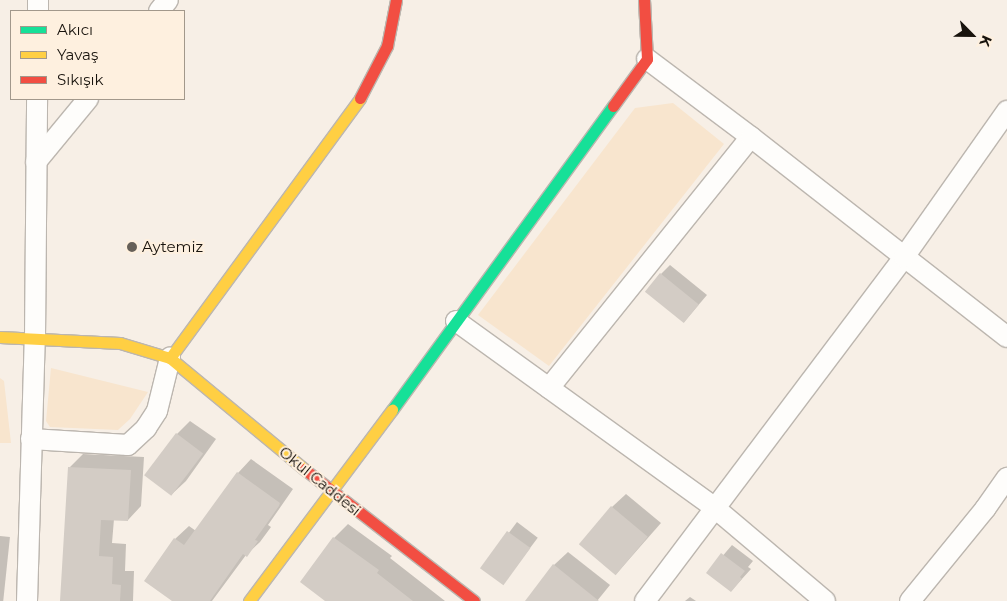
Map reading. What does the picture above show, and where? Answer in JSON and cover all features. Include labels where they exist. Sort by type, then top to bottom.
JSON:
[{"type":"street","points":[[160,10],[168,0]]},
{"type":"street","points":[[31,438],[128,445],[146,428],[157,411],[170,358],[356,104],[387,46],[396,0]]},
{"type":"street","points":[[249,601],[647,59],[644,0]]},
{"type":"street","points":[[647,59],[751,137],[1007,337]]},
{"type":"street","points":[[27,601],[35,338],[37,100]]},
{"type":"street","points":[[36,162],[87,100]]},
{"type":"street","points":[[646,601],[904,257],[1007,111]]},
{"type":"street","points":[[549,388],[751,137]]},
{"type":"street","points":[[456,321],[715,508],[825,601]]},
{"type":"street","points":[[0,338],[120,342],[170,358]]},
{"type":"street","name":"Okul Caddesi","points":[[170,358],[331,491],[474,601]]},
{"type":"street","points":[[910,601],[985,509],[1007,478]]},
{"type":"street","points":[[985,509],[1007,503]]},
{"type":"shaded area","points":[[673,103],[724,144],[549,366],[478,315],[635,108]]},
{"type":"shaded area","points":[[51,368],[148,392],[130,419],[118,430],[50,427],[46,421]]},
{"type":"shaded area","points":[[0,378],[4,381],[11,443],[0,443]]},
{"type":"building","points":[[660,273],[699,304],[684,323],[645,292]]},
{"type":"building","points":[[176,433],[203,453],[171,496],[144,475]]},
{"type":"building","points":[[68,467],[131,470],[128,521],[101,520],[99,556],[113,557],[112,584],[121,585],[120,601],[60,601]]},
{"type":"building","points":[[237,472],[280,503],[279,506],[255,540],[258,541],[247,557],[243,554],[210,601],[172,601],[144,581],[174,538],[184,545]]},
{"type":"building","points":[[611,506],[648,537],[616,575],[579,544]]},
{"type":"building","points":[[507,531],[530,548],[503,585],[480,568]]},
{"type":"building","points":[[333,537],[379,570],[377,573],[413,601],[325,601],[300,582]]},
{"type":"building","points":[[721,553],[745,571],[740,577],[742,579],[731,592],[706,573]]},
{"type":"building","points":[[553,564],[599,601],[525,601]]},
{"type":"traffic: fast","points":[[392,410],[613,106]]},
{"type":"traffic: slow","points":[[170,358],[360,98]]},
{"type":"traffic: slow","points":[[0,337],[120,343],[170,358],[304,469]]},
{"type":"traffic: slow","points":[[249,601],[392,410]]},
{"type":"traffic: jam","points":[[360,98],[387,46],[396,0]]},
{"type":"traffic: jam","points":[[613,106],[647,59],[644,0]]},
{"type":"traffic: jam","points":[[304,469],[474,601]]},
{"type":"place","name":"Aytemiz","points":[[132,247]]}]
